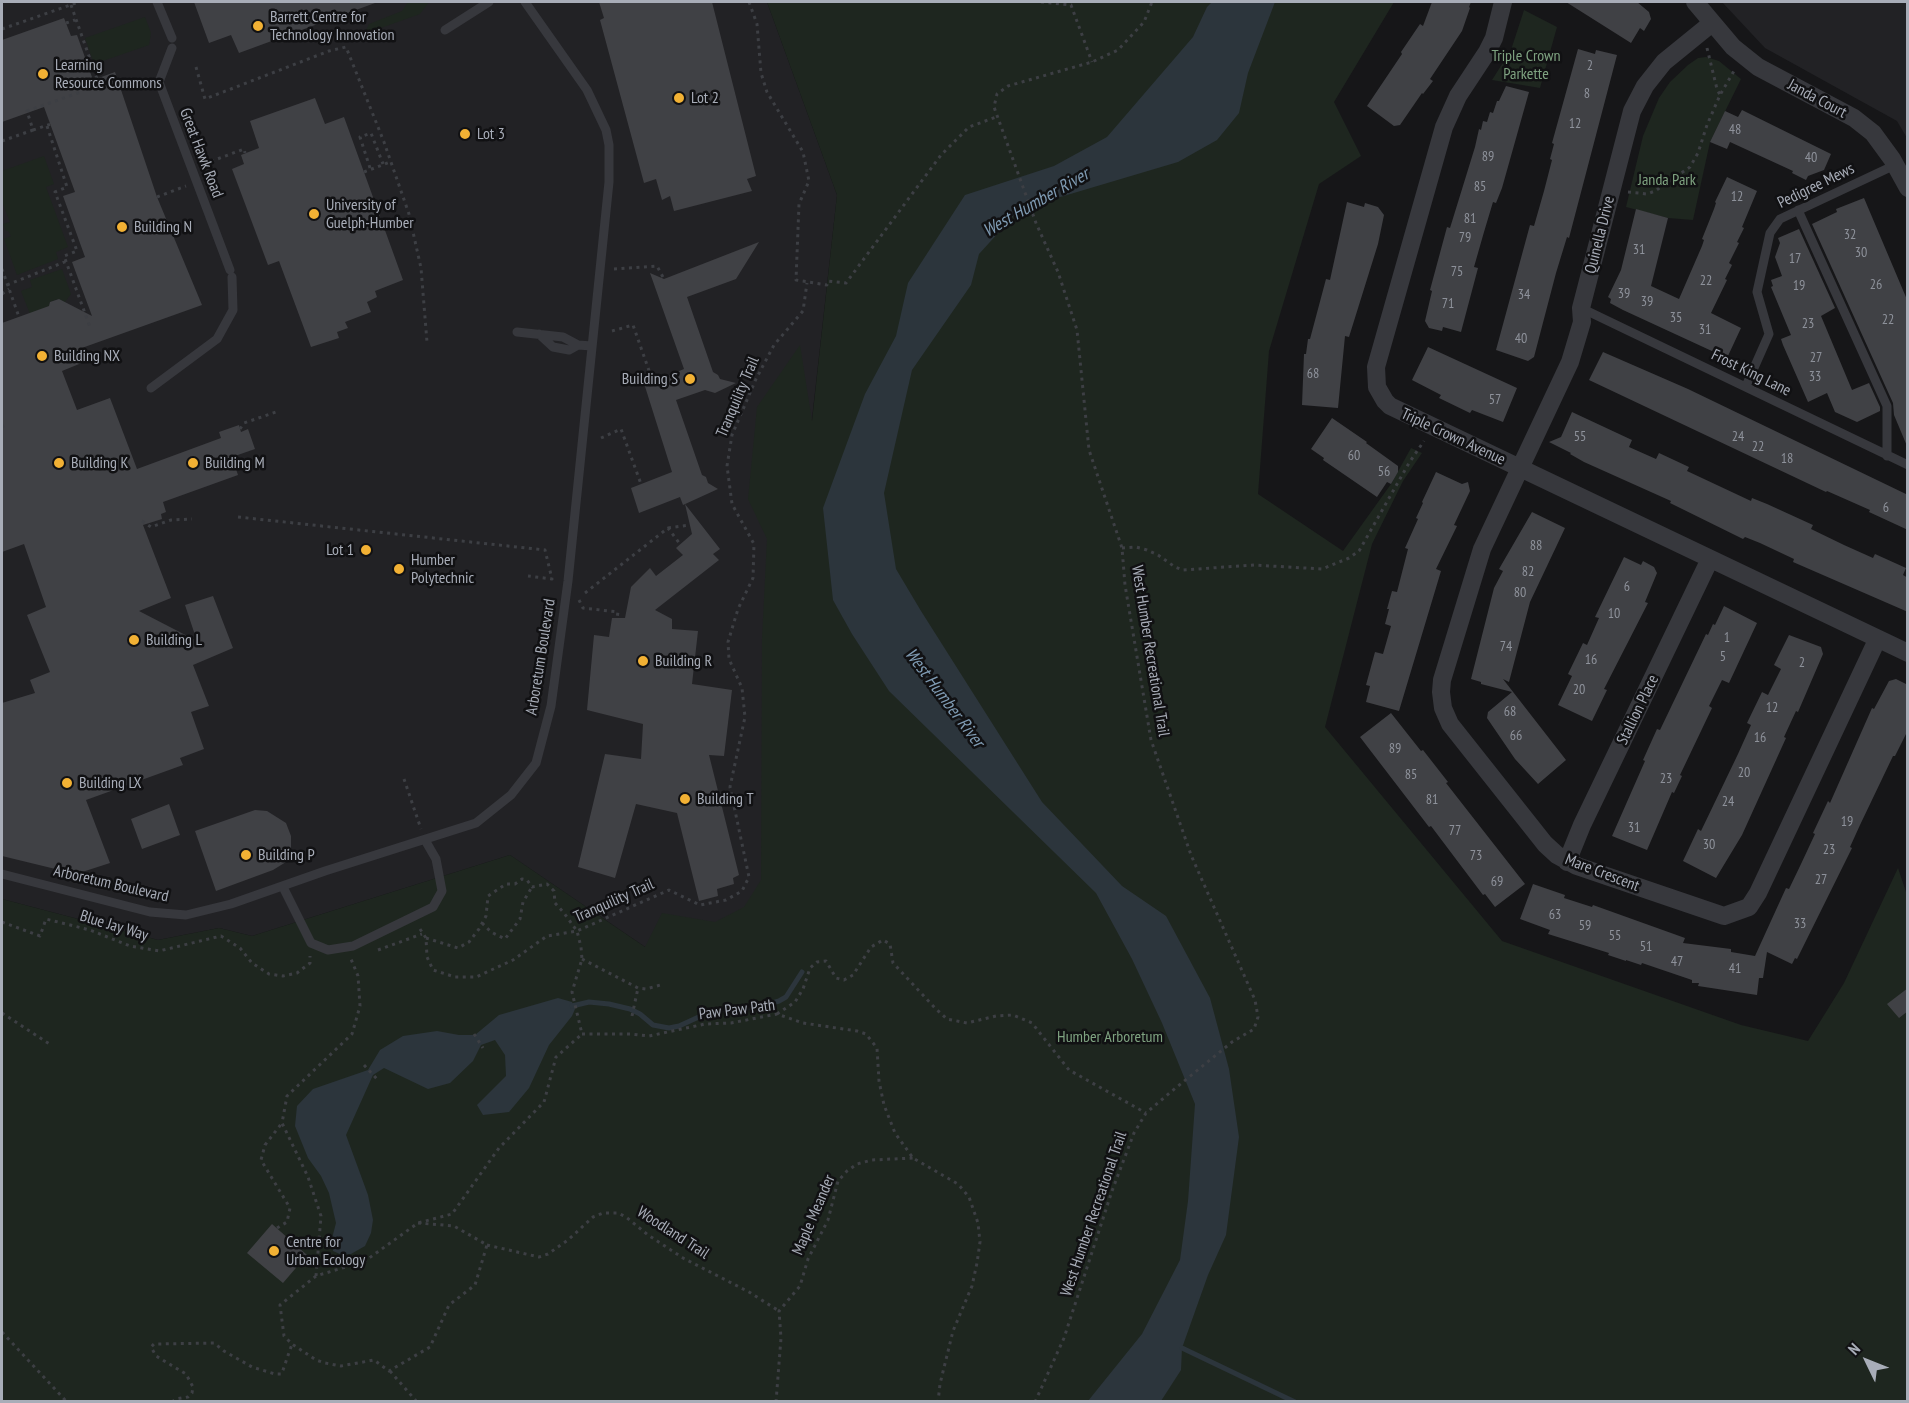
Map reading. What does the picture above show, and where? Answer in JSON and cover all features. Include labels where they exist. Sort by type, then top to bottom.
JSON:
[{"type":"street","name":"Triple Crown Avenue","points":[[1503,2],[1494,38],[1458,96],[1444,127],[1376,366],[1377,387],[1385,401],[1390,406],[1431,426],[1908,654]]},
{"type":"street","points":[[1695,2],[1705,28]]},
{"type":"street","name":"Janda Court","points":[[1705,28],[1758,67],[1854,118],[1873,133],[1908,188]]},
{"type":"street","name":"Quinella Drive","points":[[1519,468],[1570,362],[1582,322],[1581,308],[1628,125],[1645,86],[1673,53],[1705,28]]},
{"type":"street","name":"Mare Crescent","points":[[1519,468],[1482,549],[1442,680],[1441,692],[1443,708],[1450,724],[1545,844],[1567,862],[1724,916],[1749,907],[1758,893],[1877,639]]},
{"type":"street","name":"Stallion Place","points":[[1567,862],[1710,559]]},
{"type":"lane","name":"Great Hawk Road","points":[[151,388],[217,339],[233,310],[231,273],[159,82],[172,43],[156,2]]},
{"type":"lane","points":[[445,30],[489,2]]},
{"type":"lane","name":"Arboretum Boulevard","points":[[2,874],[150,912],[186,915],[231,904],[325,871],[476,823],[511,795],[536,763],[551,706],[568,581],[609,182],[609,145],[606,130],[587,90],[525,2]]},
{"type":"lane","name":"Pedigree Mews","points":[[1746,386],[1769,334],[1757,292],[1770,233],[1780,219],[1895,165]]},
{"type":"lane","points":[[1798,210],[1887,406],[1887,456]]},
{"type":"lane","name":"Frost King Lane","points":[[1581,308],[1908,465]]},
{"type":"lane","points":[[517,332],[563,337],[578,345],[592,346]]},
{"type":"lane","points":[[283,887],[311,943],[328,950],[353,946],[433,907],[442,891],[436,859],[425,840]]},
{"type":"path","points":[[2,29],[79,2]]},
{"type":"path","points":[[749,2],[757,24],[761,73],[767,92],[803,152],[809,181],[799,204],[796,280],[827,285],[828,281],[846,283],[954,139],[969,127],[996,117],[995,99],[999,92],[1005,87],[1092,62],[1118,50],[1128,42],[1144,22],[1152,2]]},
{"type":"path","points":[[1041,2],[1071,5],[1092,62]]},
{"type":"path","points":[[70,5],[97,79]]},
{"type":"path","points":[[66,23],[76,19]]},
{"type":"path","points":[[1705,28],[1720,95]]},
{"type":"path","points":[[196,67],[205,99],[329,51],[346,47],[409,214],[421,268],[427,342]]},
{"type":"path","points":[[1611,189],[1647,194],[1684,173],[1695,160],[1707,125],[1734,71],[1740,52]]},
{"type":"path","points":[[33,130],[27,111],[81,92]]},
{"type":"path","name":"West Humber Recreational Trail","points":[[996,117],[1036,223],[1058,272],[1077,330],[1089,450],[1122,548],[1125,585],[1151,740],[1191,855],[1255,1000],[1258,1017],[1254,1029],[1232,1042],[1146,1113],[1130,1142],[1064,1338],[1035,1401]]},
{"type":"path","points":[[2,141],[49,125],[68,187],[55,192],[77,251],[64,256],[90,327]]},
{"type":"path","points":[[370,168],[360,137],[371,133],[383,164]]},
{"type":"path","points":[[192,169],[244,149],[245,153]]},
{"type":"path","points":[[364,172],[390,161]]},
{"type":"path","points":[[157,196],[175,190]]},
{"type":"path","points":[[2,294],[8,287],[67,261]]},
{"type":"path","points":[[609,269],[657,266],[664,279]]},
{"type":"path","points":[[2,269],[19,317]]},
{"type":"path","name":"Tranquility Trail","points":[[412,917],[426,938],[427,957],[433,970],[455,977],[476,977],[513,960],[547,936],[577,931],[669,890],[700,905],[726,900],[742,891],[749,877],[730,787],[745,717],[742,688],[729,659],[728,642],[738,609],[753,578],[754,544],[732,504],[726,466],[732,435],[756,379],[774,345],[803,311],[807,283]]},
{"type":"path","points":[[612,331],[633,325],[653,382]]},
{"type":"path","points":[[240,429],[244,423],[276,412]]},
{"type":"path","points":[[2,426],[5,431]]},
{"type":"path","points":[[1122,548],[1136,547],[1147,550],[1183,570],[1254,565],[1316,570],[1333,565],[1359,551],[1431,426]]},
{"type":"path","points":[[601,438],[621,429],[641,484]]},
{"type":"path","points":[[238,517],[545,550],[552,579]]},
{"type":"path","points":[[142,521],[151,527],[171,520],[192,519]]},
{"type":"path","points":[[585,593],[668,528],[690,525]]},
{"type":"path","points":[[668,528],[680,544]]},
{"type":"path","points":[[528,576],[568,581],[583,608],[618,612],[617,618]]},
{"type":"path","points":[[404,780],[425,840]]},
{"type":"path","points":[[426,938],[458,948],[469,942],[482,923],[486,916],[488,896],[506,884],[515,884],[522,879],[532,887]]},
{"type":"path","points":[[417,1401],[389,1371],[374,1360],[341,1366],[325,1364],[292,1344],[284,1336],[280,1305],[316,1276],[365,1261],[418,1222],[452,1214],[499,1148],[544,1102],[556,1057],[582,1034],[572,992],[582,959],[577,931],[555,903],[554,891],[547,884],[532,887],[523,902],[520,919],[505,939],[491,932],[482,923]]},
{"type":"path","name":"Blue Jay Way","points":[[2,922],[40,936],[46,919],[90,930],[130,946],[159,951],[221,936],[240,948],[252,963],[269,974],[283,976],[297,973],[310,963],[311,950]]},
{"type":"path","points":[[372,953],[423,933]]},
{"type":"path","points":[[777,1014],[795,1002],[803,989],[810,968],[818,962],[826,961],[836,978],[844,980],[853,975],[872,947],[883,940],[891,944],[893,963],[947,1018],[967,1023],[996,1016],[1013,1015],[1032,1023],[1069,1070],[1146,1113]]},
{"type":"path","points":[[276,1228],[287,1222],[290,1208],[261,1160],[265,1145],[282,1122],[287,1096],[352,1034],[360,1006],[358,976],[351,960],[362,957]]},
{"type":"path","points":[[582,959],[638,988],[646,989],[664,984]]},
{"type":"path","points":[[632,1016],[638,988]]},
{"type":"path","points":[[2,1013],[51,1045]]},
{"type":"path","name":"Paw Paw Path","points":[[582,1034],[650,1036],[705,1024],[731,1023],[777,1014],[803,1023],[857,1030],[866,1034],[877,1048],[879,1081],[888,1119],[913,1158]]},
{"type":"path","points":[[474,1034],[483,1048]]},
{"type":"path","points":[[364,1065],[377,1078]]},
{"type":"path","points":[[282,1122],[309,1177],[321,1216],[316,1276]]},
{"type":"path","points":[[913,1158],[958,1184],[974,1208],[980,1242],[972,1286],[953,1331],[938,1401]]},
{"type":"path","name":"Maple Meander","points":[[779,1311],[800,1286],[808,1259],[828,1220],[838,1181],[857,1164],[872,1160],[913,1158]]},
{"type":"path","name":"Woodland Trail","points":[[418,1222],[454,1226],[487,1245],[539,1257],[568,1240],[593,1217],[603,1213],[618,1213],[683,1258],[749,1292],[779,1311]]},
{"type":"path","points":[[389,1371],[430,1347],[449,1305],[475,1285],[487,1245]]},
{"type":"path","points":[[776,1401],[781,1338],[779,1311]]},
{"type":"path","points":[[2,1332],[67,1401]]},
{"type":"path","points":[[172,1401],[188,1397],[193,1387],[186,1374],[156,1356],[151,1347],[154,1344],[214,1343],[252,1366],[280,1374],[292,1344]]},
{"type":"shaded area","name":"Humber Polytechnic","points":[[2,2],[767,2],[837,195],[806,472],[772,900],[707,989],[510,855],[252,936],[219,928],[158,940],[2,899]]},
{"type":"shaded area","points":[[1722,2],[1907,2],[1907,138],[1897,121],[1765,48]]},
{"type":"green space","points":[[408,2],[429,2],[420,14],[364,34],[369,24],[402,11]]},
{"type":"green space","name":"Humber Arboretum","points":[[767,2],[1394,2],[1334,102],[1361,156],[1319,184],[1269,351],[1258,494],[1343,551],[1391,484],[1411,448],[1422,453],[1403,481],[1372,544],[1325,727],[1502,941],[1741,1025],[1808,1041],[1844,983],[1898,868],[1908,898],[1907,1401],[2,1401],[2,899],[158,940],[219,928],[252,936],[510,855],[645,947],[662,913],[715,922],[744,907],[761,880],[762,638],[767,539],[748,499],[757,407],[800,345],[812,421],[837,195]]},
{"type":"green space","name":"Triple Crown Parkette","points":[[1524,10],[1557,27],[1540,88],[1492,80],[1511,50]]},
{"type":"green space","points":[[145,17],[151,33],[149,45],[94,64],[85,38]]},
{"type":"green space","name":"Janda Park","points":[[1706,57],[1719,61],[1741,79],[1710,142],[1693,220],[1668,218],[1626,207],[1643,136],[1659,98],[1670,82],[1688,65],[1698,58]]},
{"type":"green space","points":[[44,156],[54,184],[46,187],[68,247],[56,252],[58,259],[17,275],[4,239],[11,236],[3,224],[10,222],[2,202],[2,171]]},
{"type":"green space","points":[[62,269],[71,294],[65,302],[58,299],[50,302],[49,306],[30,314],[21,291],[32,287],[30,280]]},
{"type":"water","name":"West Humber River","points":[[1212,2],[1275,2],[1248,73],[1239,113],[1217,140],[1178,162],[1020,209],[979,254],[971,285],[912,370],[884,493],[896,569],[921,611],[1042,802],[1122,886],[1166,916],[1210,998],[1229,1069],[1239,1137],[1226,1235],[1208,1275],[1182,1348],[1181,1370],[1161,1401],[1088,1401],[1142,1334],[1180,1260],[1188,1201],[1195,1104],[1162,1023],[1132,959],[1096,893],[889,691],[852,634],[833,600],[823,508],[865,394],[896,336],[908,283],[965,195],[1054,166],[1107,137],[1193,37],[1207,7]]},
{"type":"water","points":[[558,998],[572,1002],[575,1009],[572,1016],[549,1045],[529,1088],[509,1112],[483,1115],[477,1105],[506,1076],[505,1055],[495,1040],[481,1045],[473,1061],[450,1083],[428,1089],[384,1068],[373,1075],[346,1135],[368,1195],[373,1220],[371,1233],[365,1246],[351,1254],[342,1255],[333,1251],[331,1242],[336,1223],[329,1193],[321,1176],[308,1158],[295,1126],[297,1106],[313,1089],[368,1070],[380,1050],[403,1036],[437,1031],[475,1035],[499,1015]]},
{"type":"building","name":"Barrett Centre for Technology Innovation","points":[[194,2],[375,3],[239,53],[231,35],[209,43]]},
{"type":"building","name":"Lot 2","points":[[599,2],[712,2],[756,176],[747,179],[752,191],[674,211],[670,196],[662,200],[656,179],[644,183],[600,20],[604,18]]},
{"type":"building","points":[[1432,2],[1471,2],[1462,31],[1430,79],[1433,81],[1400,125],[1394,126],[1367,106],[1420,24],[1423,26]]},
{"type":"building","points":[[1566,2],[1637,2],[1649,12],[1651,19],[1644,31],[1640,28],[1631,43]]},
{"type":"building","points":[[64,18],[71,36],[77,35],[93,80],[115,72],[157,197],[202,305],[79,349],[84,362],[62,371],[77,410],[110,398],[137,469],[221,438],[219,432],[239,425],[241,432],[248,429],[255,449],[232,457],[238,475],[163,502],[166,512],[161,514],[162,519],[143,525],[171,598],[139,611],[197,641],[185,605],[213,596],[233,648],[193,665],[209,706],[191,712],[204,749],[180,758],[183,765],[86,800],[110,863],[76,874],[2,856],[2,703],[35,693],[30,680],[50,672],[27,615],[46,607],[24,544],[2,552],[2,323],[49,306],[50,302],[59,299],[92,316],[72,262],[85,257],[63,196],[75,192],[44,107],[2,122],[2,40]]},
{"type":"building","points":[[1578,49],[1595,54],[1596,50],[1617,55],[1569,238],[1567,237],[1556,273],[1534,357],[1528,361],[1496,350],[1530,225],[1534,226],[1544,191],[1552,160],[1550,159],[1554,144],[1552,143]]},
{"type":"building","points":[[1506,86],[1529,92],[1502,188],[1496,203],[1493,202],[1474,267],[1478,268],[1461,332],[1443,327],[1442,331],[1429,328],[1425,321],[1432,291],[1430,290],[1447,227],[1450,228],[1479,129],[1481,130],[1483,121],[1487,122],[1490,112],[1493,113]]},
{"type":"building","name":"University of Guelph-Humber","points":[[315,98],[325,124],[344,117],[403,280],[375,291],[377,297],[367,302],[371,312],[345,322],[348,328],[337,332],[339,338],[311,347],[279,261],[268,265],[232,169],[244,164],[241,155],[259,148],[250,121]]},
{"type":"building","points":[[1742,110],[1831,154],[1824,170],[1808,176],[1806,180],[1792,173],[1793,171],[1730,142],[1727,149],[1710,142],[1725,111],[1738,117]]},
{"type":"building","points":[[1727,177],[1757,191],[1742,227],[1744,228],[1737,242],[1739,243],[1729,263],[1732,265],[1725,279],[1727,280],[1711,313],[1741,328],[1727,358],[1623,310],[1610,303],[1611,299],[1608,297],[1621,270],[1636,209],[1668,218],[1651,286],[1679,299],[1702,246],[1704,240],[1702,239],[1715,202]]},
{"type":"building","points":[[1864,198],[1908,302],[1907,446],[1894,415],[1893,403],[1812,224],[1837,212],[1836,209]]},
{"type":"building","points":[[1347,202],[1364,207],[1365,203],[1378,207],[1384,215],[1378,244],[1349,337],[1345,336],[1338,408],[1302,405],[1304,354],[1306,354],[1308,339],[1310,339],[1326,279],[1330,280]]},
{"type":"building","points":[[1799,229],[1835,308],[1821,316],[1852,390],[1869,383],[1880,407],[1880,411],[1857,422],[1835,412],[1827,393],[1808,402],[1781,339],[1791,335],[1771,287],[1773,286],[1771,280],[1782,276],[1775,257],[1780,243],[1778,238]]},
{"type":"building","name":"Building S","points":[[759,242],[736,279],[687,297],[713,372],[720,379],[736,383],[715,393],[705,390],[676,400],[702,475],[706,477],[708,483],[718,489],[683,505],[680,497],[639,513],[631,488],[672,472],[642,377],[652,382],[684,369],[650,273],[664,279]]},
{"type":"building","points":[[1428,347],[1517,388],[1503,422],[1472,410],[1470,413],[1439,398],[1441,395],[1412,380]]},
{"type":"building","points":[[1603,352],[1688,389],[1908,495],[1908,530],[1869,512],[1870,510],[1826,492],[1589,380]]},
{"type":"building","points":[[1572,412],[1632,440],[1629,447],[1656,459],[1659,453],[1689,467],[1687,471],[1751,501],[1752,498],[1813,525],[1811,529],[1844,545],[1873,558],[1875,554],[1906,568],[1903,575],[1908,578],[1908,612],[1793,562],[1794,559],[1760,543],[1745,537],[1743,539],[1670,503],[1671,501],[1584,462],[1549,442],[1561,437]]},
{"type":"building","points":[[1332,418],[1398,466],[1398,472],[1391,484],[1387,482],[1377,497],[1323,460],[1324,458],[1311,449]]},
{"type":"building","points":[[1436,472],[1462,484],[1468,482],[1470,491],[1454,525],[1457,526],[1436,569],[1441,571],[1399,711],[1366,702],[1370,686],[1366,685],[1375,652],[1383,654],[1391,626],[1385,624],[1392,591],[1397,592],[1408,549],[1405,548]]},
{"type":"building","points":[[685,504],[720,549],[713,554],[719,560],[655,610],[672,619],[672,629],[698,631],[692,684],[732,690],[724,756],[709,755],[739,875],[733,878],[734,884],[717,889],[718,896],[699,901],[677,813],[636,804],[615,878],[578,867],[605,754],[641,759],[643,724],[587,710],[594,635],[609,637],[612,618],[625,618],[631,587],[650,568],[656,576],[683,555],[676,548],[692,534]]},
{"type":"building","points":[[1532,512],[1565,528],[1530,602],[1509,682],[1503,679],[1566,760],[1538,784],[1515,759],[1487,718],[1488,712],[1512,692],[1471,679],[1494,588],[1503,571],[1499,569]]},
{"type":"building","points":[[1624,557],[1641,565],[1643,561],[1654,567],[1657,573],[1645,602],[1648,603],[1604,689],[1607,690],[1592,721],[1558,705],[1572,676],[1568,674],[1583,643],[1587,645],[1599,618],[1595,617]]},
{"type":"building","points":[[1724,606],[1757,623],[1729,683],[1722,680],[1709,706],[1712,708],[1647,850],[1612,836],[1657,729],[1660,730],[1706,634],[1708,635],[1713,624],[1715,625]]},
{"type":"building","points":[[1789,635],[1821,647],[1823,654],[1742,835],[1716,878],[1683,861],[1698,829],[1701,831],[1738,754],[1751,725],[1747,723],[1762,692],[1768,695],[1781,669],[1774,665]]},
{"type":"building","points":[[1896,679],[1908,685],[1908,730],[1893,756],[1850,847],[1852,848],[1797,959],[1795,958],[1792,964],[1767,952],[1763,978],[1759,978],[1757,995],[1698,986],[1699,983],[1692,983],[1692,980],[1642,963],[1641,965],[1626,961],[1608,955],[1609,953],[1548,934],[1550,930],[1520,919],[1533,884],[1565,895],[1564,898],[1592,907],[1593,905],[1685,938],[1683,943],[1731,949],[1731,952],[1755,956],[1786,888],[1789,889],[1801,864],[1828,801],[1830,803],[1872,708],[1874,709],[1889,681]]},
{"type":"building","points":[[1391,713],[1421,751],[1423,750],[1525,884],[1495,907],[1485,894],[1483,895],[1431,826],[1429,827],[1360,737]]},
{"type":"building","points":[[169,804],[180,835],[142,849],[131,819]]},
{"type":"building","name":"Building P","points":[[255,810],[267,811],[286,823],[291,836],[291,849],[286,862],[273,870],[216,891],[195,831]]},
{"type":"building","points":[[1908,988],[1908,1011],[1899,1018],[1887,1004]]},
{"type":"building","name":"Centre for Urban Ecology","points":[[272,1224],[307,1255],[283,1283],[247,1253]]},
{"type":"waterway","points":[[572,1006],[589,1002],[609,1004],[630,1009],[653,1025],[669,1028],[679,1026],[714,1010],[759,1007],[779,1001],[786,997],[802,972]]},
{"type":"waterway","points":[[1182,1348],[1295,1402]]},
{"type":"place","name":"Barrett Centre for Technology Innovation","points":[[258,26]]},
{"type":"place","name":"Learning Resource Commons","points":[[43,74]]},
{"type":"place","name":"Lot 2","points":[[679,98]]},
{"type":"place","name":"Lot 3","points":[[465,134]]},
{"type":"place","name":"University of Guelph-Humber","points":[[314,214]]},
{"type":"place","name":"Building N","points":[[122,227]]},
{"type":"place","name":"Building NX","points":[[42,356]]},
{"type":"place","name":"Building S","points":[[690,379]]},
{"type":"place","name":"Building K","points":[[59,463]]},
{"type":"place","name":"Building M","points":[[193,463]]},
{"type":"place","name":"Lot 1","points":[[366,550]]},
{"type":"place","name":"Humber Polytechnic","points":[[399,569]]},
{"type":"place","name":"Building L","points":[[134,640]]},
{"type":"place","name":"Building R","points":[[643,661]]},
{"type":"place","name":"Building LX","points":[[67,783]]},
{"type":"place","name":"Building T","points":[[685,799]]},
{"type":"place","name":"Building P","points":[[246,855]]},
{"type":"place","name":"Centre for Urban Ecology","points":[[274,1251]]}]
